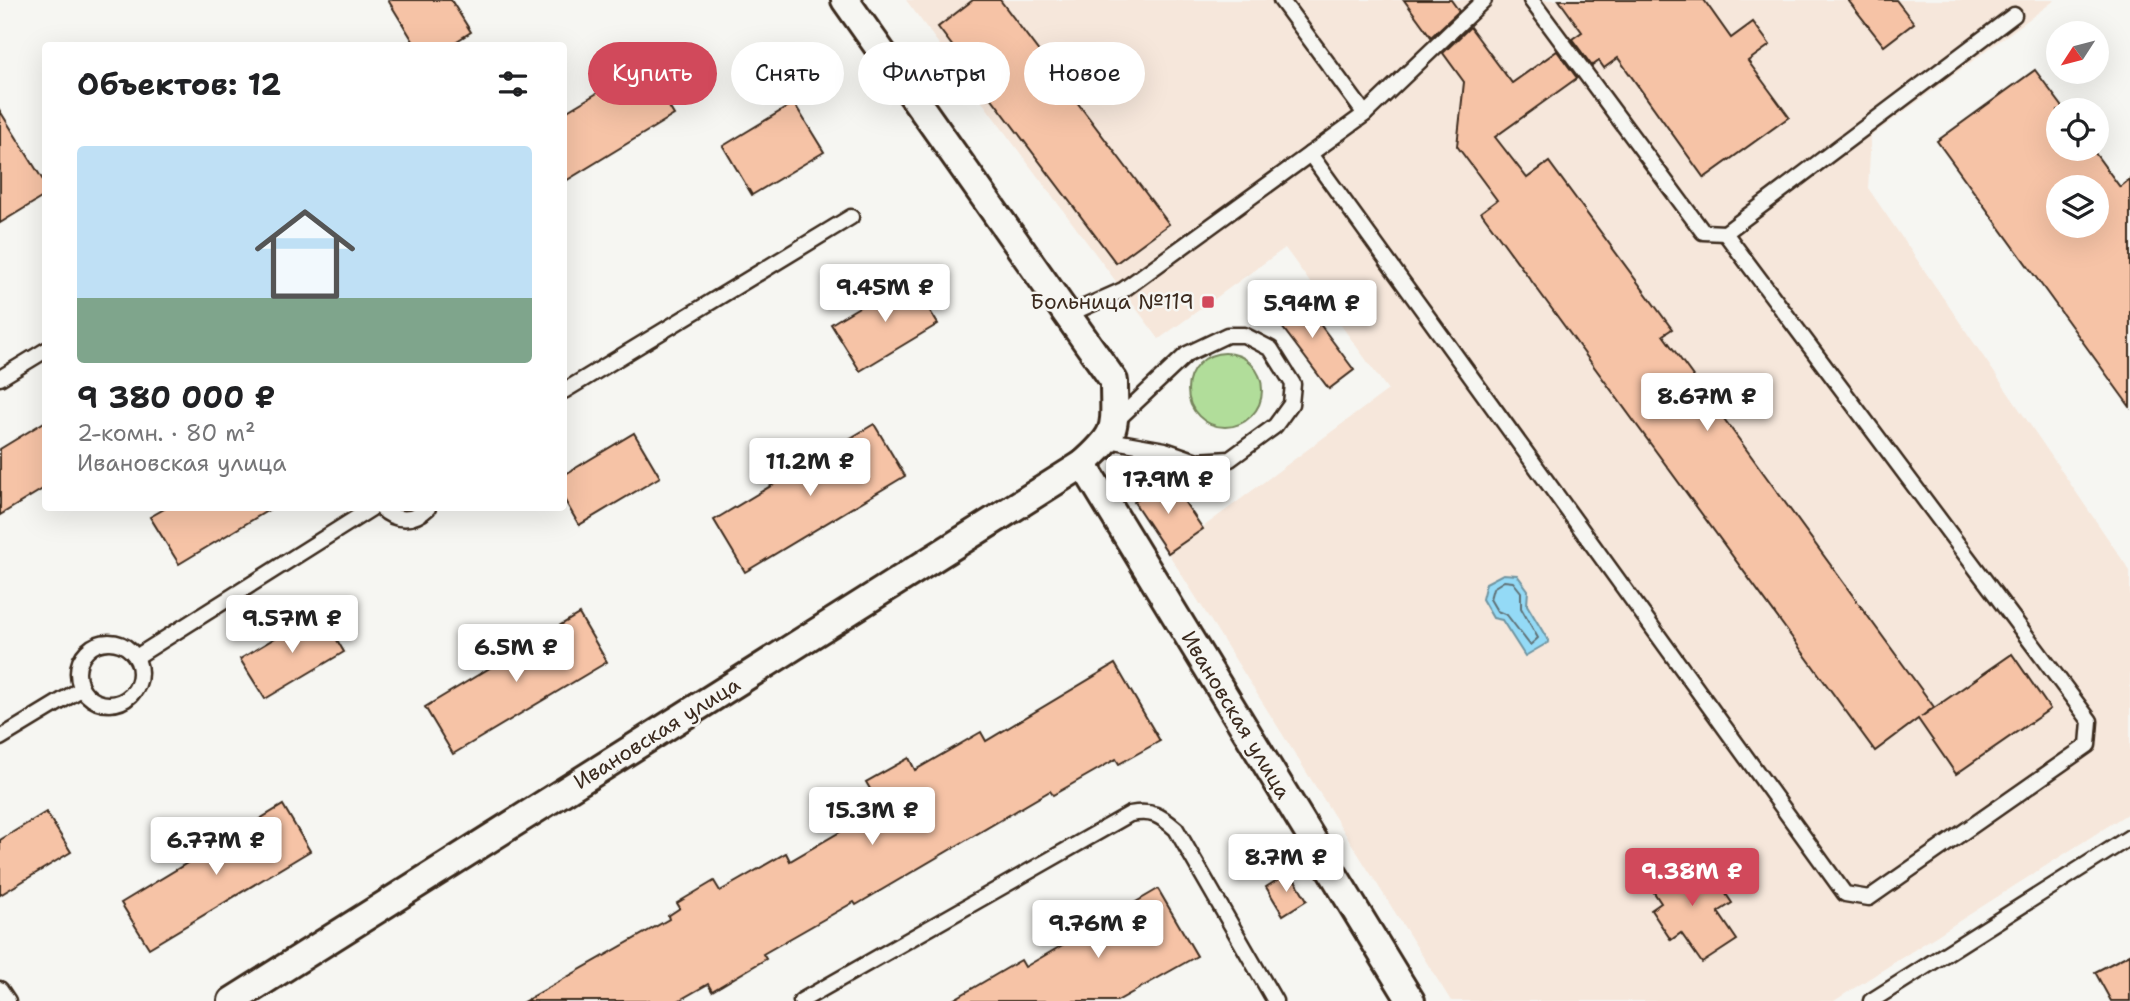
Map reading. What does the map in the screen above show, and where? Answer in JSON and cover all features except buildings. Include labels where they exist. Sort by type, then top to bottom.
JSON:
[{"type":"street","points":[[845,0],[1114,381],[1112,432]]},
{"type":"street","name":"Ивановская улица","points":[[232,1001],[1083,464],[1112,432]]},
{"type":"street","name":"Ивановская улица","points":[[1083,464],[1411,1001]]},
{"type":"lane","points":[[1280,0],[1365,114]]},
{"type":"lane","points":[[1069,314],[1123,290],[1365,114],[1483,0]]},
{"type":"lane","points":[[1531,0],[1703,232],[1725,233],[2014,15]]},
{"type":"lane","points":[[1310,154],[1845,894],[1869,898],[2088,745],[2090,721],[1725,233]]},
{"type":"lane","points":[[567,389],[851,217]]},
{"type":"lane","points":[[1227,335],[1244,335],[1271,349],[1293,384],[1291,404],[1275,426],[1230,459],[1197,461],[1112,432],[1187,354],[1227,335]]},
{"type":"lane","points":[[0,378],[42,352]]},
{"type":"lane","points":[[136,657],[367,511]]},
{"type":"lane","points":[[383,511],[389,516],[405,520],[421,516],[425,511]]},
{"type":"lane","points":[[109,641],[124,645],[136,657],[141,673],[136,689],[125,700],[109,705],[93,701],[81,689],[77,673],[81,657],[93,646],[109,641]]},
{"type":"lane","points":[[0,738],[81,689]]},
{"type":"lane","points":[[802,1001],[1130,814],[1145,811],[1159,813],[1176,829],[1275,1001]]},
{"type":"lane","points":[[1871,1001],[2130,837]]},
{"type":"lane","points":[[0,989],[8,1001]]},
{"type":"shaded area","points":[[906,0],[2055,0],[1871,136],[1868,188],[2130,571],[2130,812],[1834,1001],[1451,1001],[1168,553],[1388,390],[1285,248],[1159,339],[984,105],[1010,105],[1010,42],[937,42]]},
{"type":"green space","points":[[1225,353],[1239,356],[1251,364],[1259,376],[1262,390],[1259,404],[1251,416],[1239,424],[1225,427],[1211,424],[1199,416],[1191,404],[1188,390],[1191,376],[1199,364],[1211,356]]},
{"type":"water","points":[[1503,574],[1517,575],[1528,590],[1527,605],[1549,642],[1525,656],[1502,620],[1493,618],[1482,599],[1486,583]]},
{"type":"place","name":"Больница №119","points":[[1208,302]]}]
